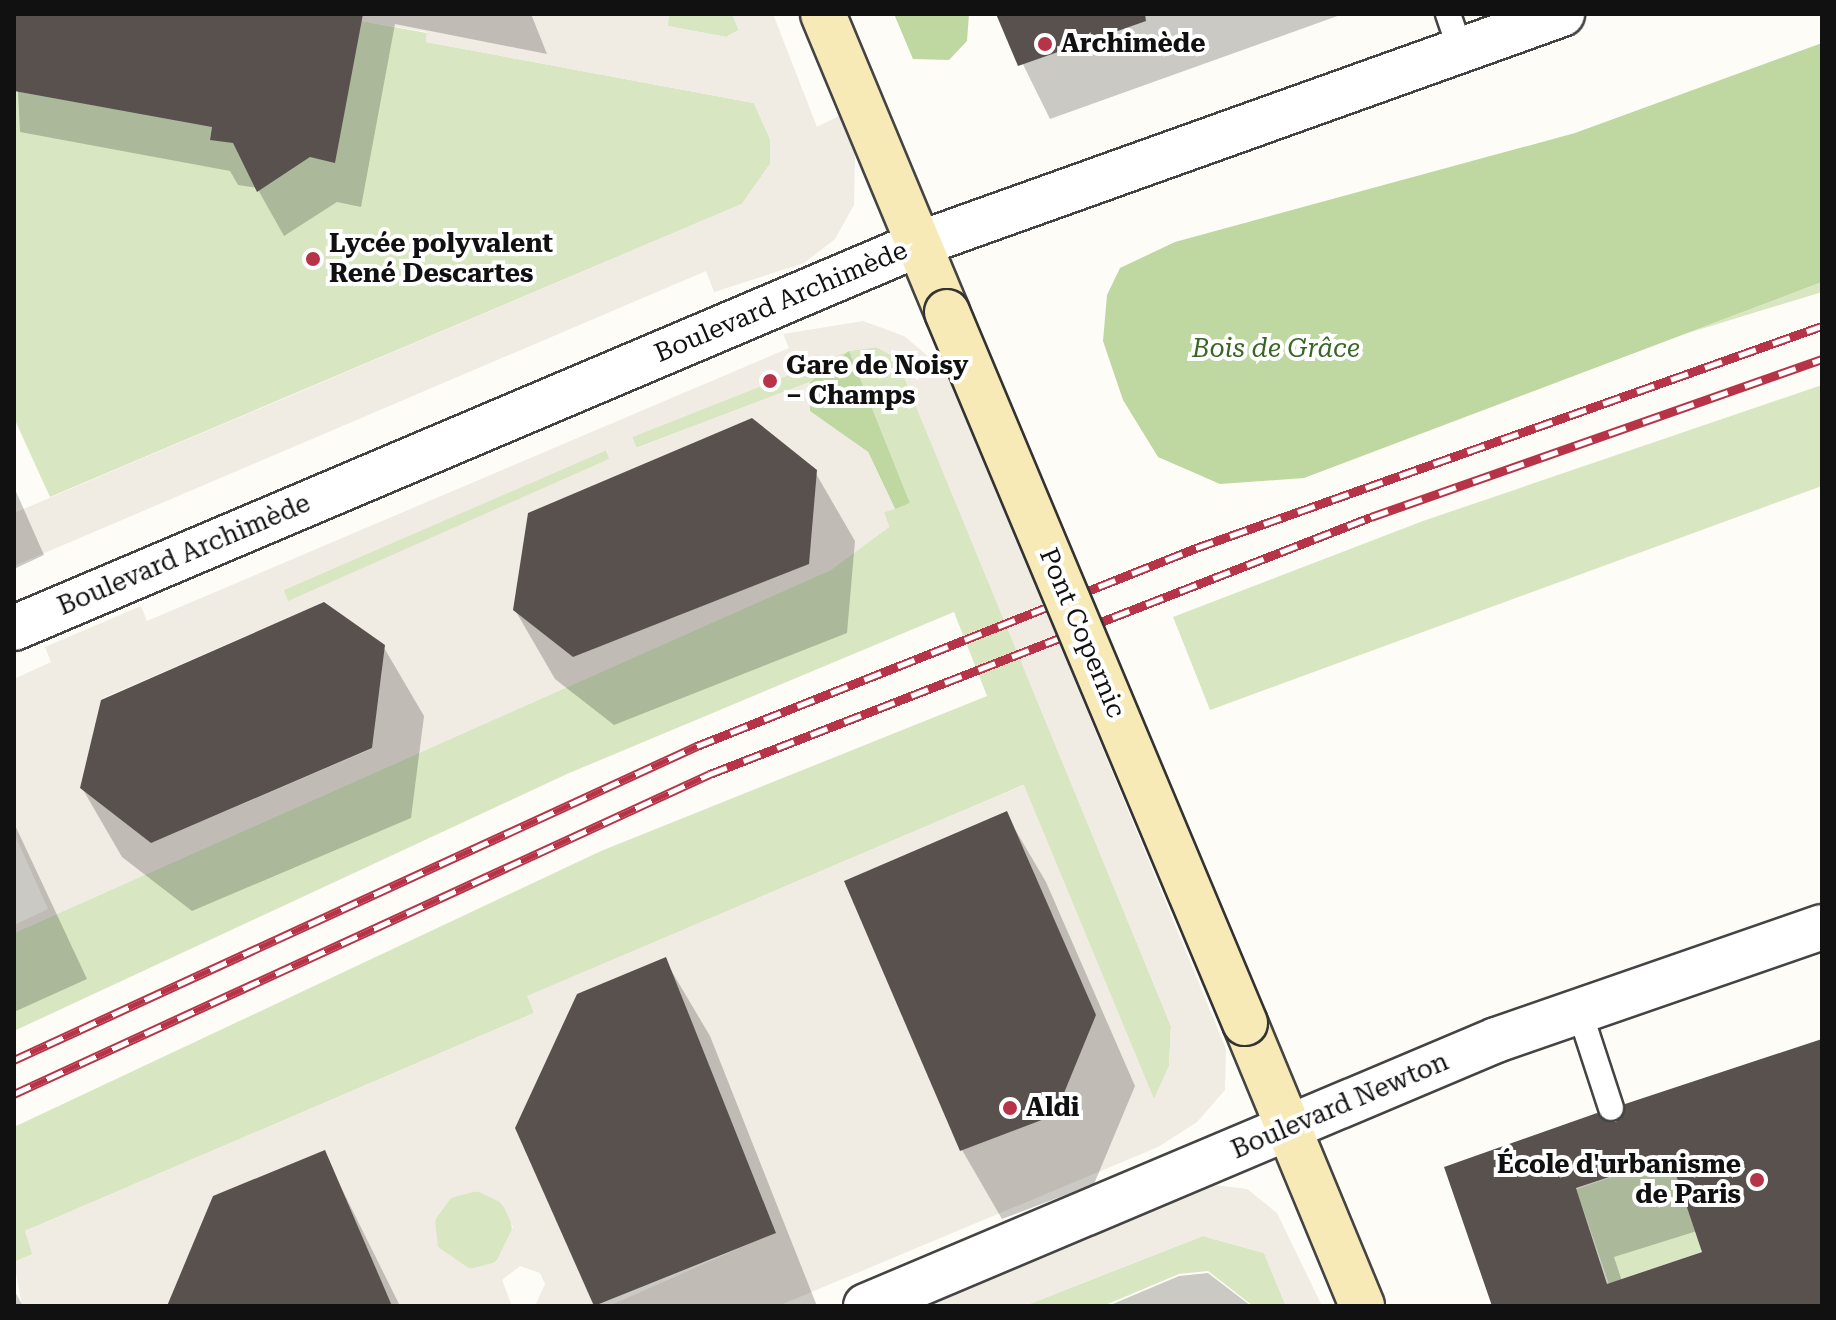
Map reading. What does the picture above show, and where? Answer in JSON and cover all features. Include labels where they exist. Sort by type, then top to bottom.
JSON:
[{"type":"street","name":"Pont Copernic","points":[[823,14],[1362,1306]]},
{"type":"street","name":"Boulevard Archimède","points":[[14,628],[919,244],[1454,32],[1562,14]]},
{"type":"street","name":"Boulevard Newton","points":[[866,1306],[1579,1010],[1822,927]]},
{"type":"lane","points":[[1579,1010],[1611,1108]]},
{"type":"green space","points":[[669,14],[732,14],[739,30],[726,37],[667,26]]},
{"type":"green space","points":[[894,14],[969,14],[967,41],[949,60],[913,59]]},
{"type":"green space","name":"Lycée polyvalent René Descartes","points":[[361,21],[427,33],[426,42],[754,103],[770,139],[770,164],[742,204],[50,497],[14,418],[14,91],[126,111],[220,83],[210,139],[233,143],[257,192],[310,157],[335,162]]},
{"type":"green space","name":"Bois de Grâce","points":[[1822,43],[1822,282],[1304,478],[1220,484],[1158,457],[1123,400],[1103,341],[1107,295],[1120,268],[1175,242],[1575,133]]},
{"type":"green space","points":[[1822,282],[1822,292],[1688,333]]},
{"type":"green space","points":[[876,347],[896,357],[1171,1026],[1169,1066],[1154,1100],[1023,785],[528,996],[534,1013],[25,1231],[33,1254],[14,1262],[14,1127],[601,851],[987,696],[954,612],[567,774],[14,1031],[14,933],[830,570],[889,527],[884,512],[910,503],[849,352],[810,382],[636,448],[632,437],[849,351]]},
{"type":"green space","points":[[849,351],[910,503],[895,509],[868,452],[809,411],[810,382]]},
{"type":"green space","points":[[1822,385],[1822,486],[1210,710],[1173,617],[1423,521]]},
{"type":"green space","points":[[606,450],[610,459],[288,602],[283,590]]},
{"type":"green space","points":[[1670,1157],[1703,1252],[1609,1284],[1576,1189]]},
{"type":"green space","points":[[473,1191],[488,1194],[501,1202],[509,1215],[512,1230],[509,1245],[501,1258],[488,1266],[473,1269],[458,1266],[445,1258],[437,1245],[434,1230],[437,1215],[445,1202],[458,1194]]},
{"type":"green space","points":[[1203,1236],[1264,1253],[1286,1306],[1253,1306],[1208,1271],[1179,1274],[1103,1306],[1024,1306]]},
{"type":"shaded area","points":[[363,14],[669,14],[668,26],[726,37],[739,30],[732,14],[773,14],[817,127],[839,116],[855,155],[854,205],[835,239],[804,263],[714,292],[706,271],[14,566],[14,513],[742,204],[770,164],[770,139],[754,103],[426,42],[427,32],[361,21]]},
{"type":"shaded area","points":[[863,321],[904,336],[948,373],[1226,1049],[1225,1090],[1197,1122],[1158,1147],[778,1306],[609,1306],[776,1232],[666,957],[577,994],[515,1128],[594,1306],[535,1306],[545,1284],[540,1273],[520,1266],[502,1280],[512,1306],[388,1306],[213,1197],[167,1306],[22,1306],[14,1262],[32,1254],[25,1231],[534,1013],[527,996],[1024,785],[1154,1099],[1169,1066],[1171,1026],[896,358],[876,347],[849,351],[632,437],[637,448],[810,382],[810,411],[868,452],[895,509],[884,512],[889,527],[831,570],[14,933],[14,925],[48,909],[14,833],[14,679],[51,662],[45,647],[141,606],[147,621],[789,348],[783,334]],"holes":[[[752,418],[817,470],[808,564],[573,657],[513,610],[528,513]],[[607,450],[609,459],[288,601],[284,590]],[[324,602],[385,645],[372,749],[151,843],[80,788],[101,699]],[[1006,811],[1096,1015],[1055,1115],[960,1151],[845,881]],[[477,1191],[502,1203],[513,1227],[496,1262],[470,1269],[438,1247],[435,1220],[451,1198]]]},
{"type":"shaded area","points":[[1205,1184],[1247,1189],[1277,1213],[1322,1306],[1286,1306],[1264,1253],[1203,1236],[1024,1306],[925,1306]]},
{"type":"building","points":[[14,14],[363,14],[335,163],[310,157],[257,192],[233,143],[210,140],[212,127],[14,91]]},
{"type":"building","name":"Archimède","points":[[996,14],[1145,14],[1146,21],[1018,66]]},
{"type":"building","points":[[752,418],[817,470],[809,564],[573,657],[513,610],[528,513]]},
{"type":"building","points":[[324,602],[385,645],[372,748],[151,843],[80,788],[101,700]]},
{"type":"building","points":[[1007,811],[1096,1015],[1055,1115],[960,1151],[844,881]]},
{"type":"building","points":[[666,957],[776,1233],[594,1306],[515,1128],[577,994]]},
{"type":"building","points":[[1822,1039],[1822,1306],[1492,1306],[1444,1167],[1597,1113],[1616,1122],[1625,1104]],"holes":[[[1670,1157],[1702,1252],[1607,1284],[1576,1188]]]},
{"type":"building","points":[[325,1150],[392,1306],[167,1306],[213,1196]]},
{"type":"railway","points":[[14,1060],[697,746],[1196,548],[1822,326]]},
{"type":"railway","points":[[14,1094],[710,774],[1371,517],[1822,359]]},
{"type":"place","name":"Archimède","points":[[1045,44]]},
{"type":"place","name":"Lycée polyvalent René Descartes","points":[[313,259]]},
{"type":"place","name":"Gare de Noisy – Champs","points":[[770,381]]},
{"type":"place","name":"Aldi","points":[[1010,1108]]},
{"type":"place","name":"École d'urbanisme de Paris","points":[[1757,1180]]}]
